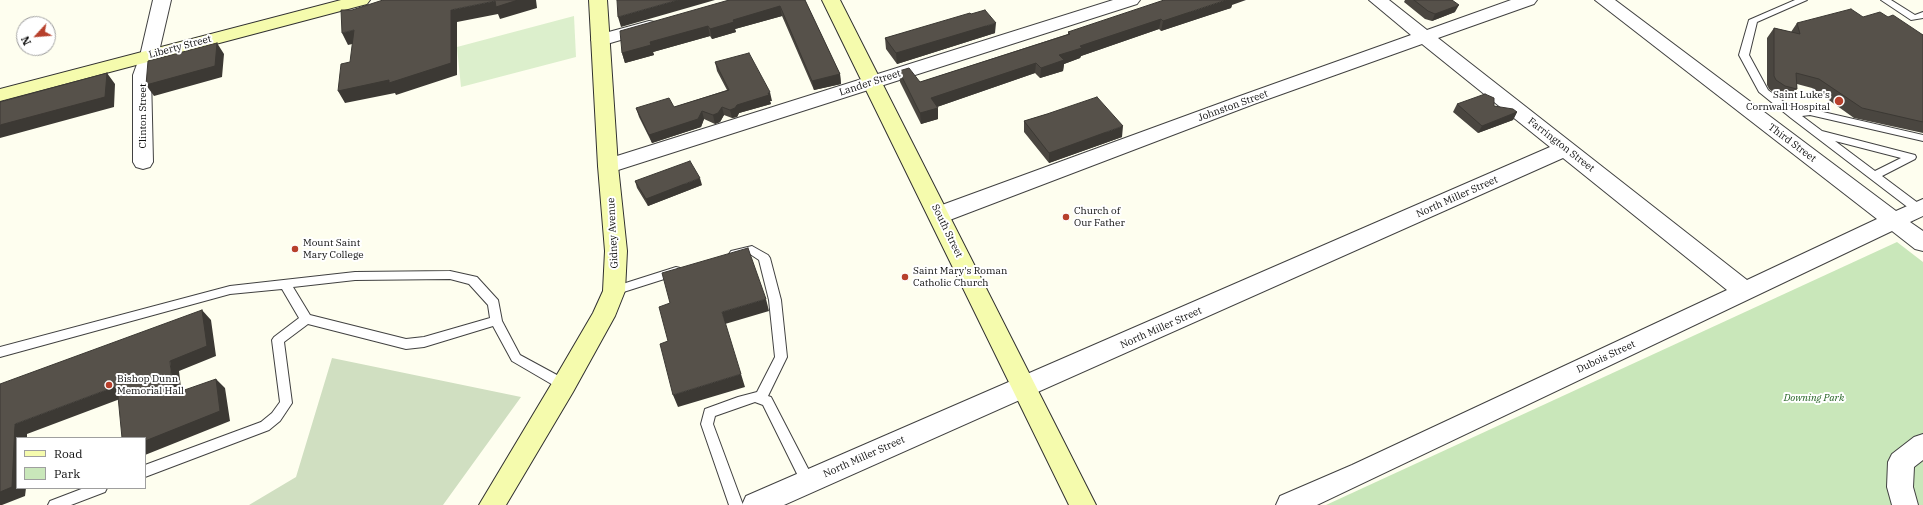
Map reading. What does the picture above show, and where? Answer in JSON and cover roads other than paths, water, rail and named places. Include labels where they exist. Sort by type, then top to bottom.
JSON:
[{"type":"street","name":"Clinton Street","points":[[143,162],[142,75],[149,56],[162,0]]},
{"type":"street","name":"Liberty Street","points":[[0,95],[361,0]]},
{"type":"street","name":"Gidney Avenue","points":[[492,505],[604,316],[614,291],[616,251],[608,166],[598,0]]},
{"type":"street","name":"South Street","points":[[831,0],[874,82],[1083,505]]},
{"type":"street","name":"Lander Street","points":[[608,166],[1131,0]]},
{"type":"street","name":"Farrington Street","points":[[1378,0],[1744,291]]},
{"type":"street","name":"Johnston Street","points":[[939,215],[1248,100],[1528,0]]},
{"type":"street","name":"Third Street","points":[[1604,0],[1923,243]]},
{"type":"street","points":[[600,40],[666,21]]},
{"type":"street","name":"North Miller Street","points":[[755,505],[1566,148]]},
{"type":"street","name":"Dubois Street","points":[[1289,505],[1361,473],[1921,208]]},
{"type":"street","points":[[1905,505],[1900,487],[1901,462],[1923,445]]},
{"type":"lane","points":[[1803,0],[1752,20],[1744,55],[1764,92],[1874,176],[1921,208]]},
{"type":"lane","points":[[1885,0],[1914,18],[1923,15]]},
{"type":"lane","points":[[1794,116],[1804,112],[1810,112],[1923,138]]},
{"type":"lane","points":[[1816,132],[1911,157],[1874,176]]},
{"type":"lane","points":[[720,257],[752,250],[764,258],[775,300],[781,356],[760,399]]},
{"type":"lane","points":[[614,291],[690,267]]},
{"type":"lane","points":[[0,352],[230,290],[355,276],[450,275],[473,280],[494,303],[496,321],[516,358],[564,385]]},
{"type":"lane","points":[[284,283],[306,319],[406,344],[424,342],[496,321]]},
{"type":"lane","points":[[146,471],[264,426],[276,417],[286,403],[278,340],[306,319]]},
{"type":"lane","points":[[736,505],[707,424],[709,413],[744,400],[755,397],[767,401],[808,482]]},
{"type":"lane","points":[[55,505],[97,489]]},
{"type":"place","name":"Saint Luke's Cornwall Hospital","points":[[1839,101]]},
{"type":"place","name":"Church of Our Father","points":[[1066,217]]},
{"type":"place","name":"Mount Saint Mary College","points":[[295,249]]},
{"type":"place","name":"Saint Mary's Roman Catholic Church","points":[[905,277]]},
{"type":"place","name":"Bishop Dunn Memorial Hall","points":[[109,385]]},
{"type":"park label","name":"Downing Park","points":[[1814,398]]}]
